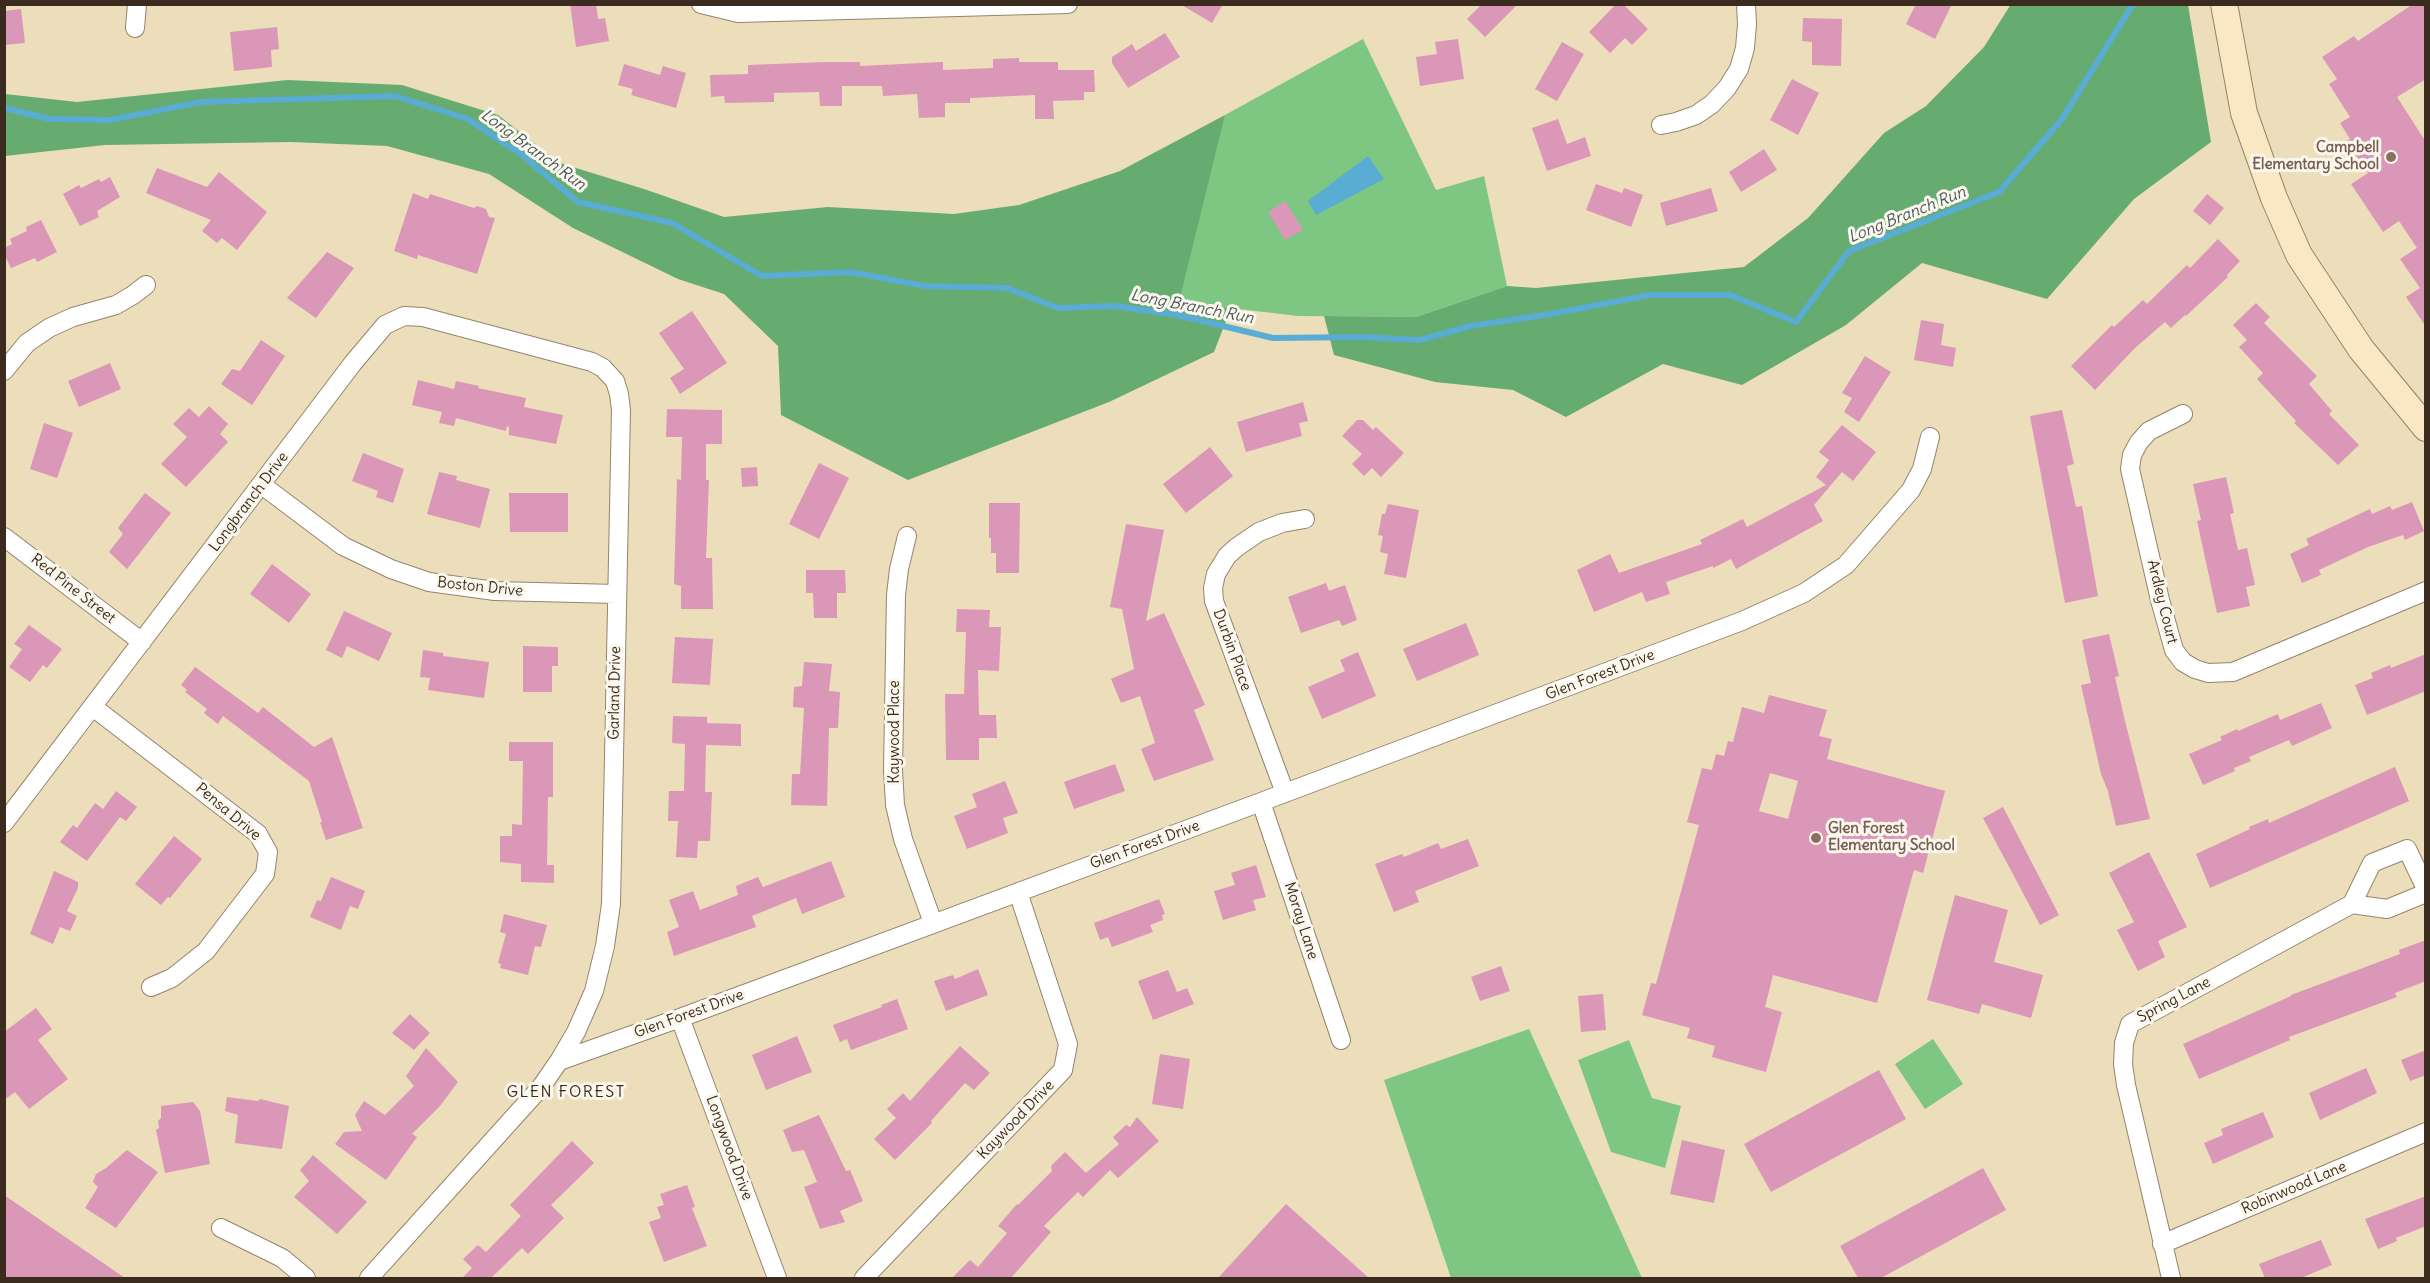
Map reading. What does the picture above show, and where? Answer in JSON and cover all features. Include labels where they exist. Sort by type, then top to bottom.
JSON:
[{"type":"main road","points":[[2224,4],[2244,113],[2274,198],[2300,255],[2361,349],[2426,428]]},
{"type":"street","points":[[135,28],[137,4]]},
{"type":"street","points":[[701,4],[738,13],[1068,4]]},
{"type":"street","points":[[1661,125],[1696,115],[1712,104],[1727,88],[1739,69],[1745,48],[1746,4]]},
{"type":"street","points":[[4,371],[27,343],[49,328],[73,316],[116,305],[146,285]]},
{"type":"street","name":"Longbranch Drive","points":[[4,824],[353,363],[385,325],[395,318],[423,316],[558,353]]},
{"type":"street","name":"Garland Drive","points":[[558,353],[592,362],[603,368],[615,381],[620,394],[611,904],[605,946],[594,991],[576,1032],[559,1061]]},
{"type":"street","name":"Ardley Court","points":[[2183,414],[2150,431],[2139,442],[2132,455],[2130,469],[2160,600],[2174,650],[2183,662],[2208,673],[2233,672],[2426,591]]},
{"type":"street","name":"Glen Forest Drive","points":[[559,1061],[681,1018],[1285,793],[1742,621],[1804,593],[1846,565],[1911,490],[1922,469],[1930,437]]},
{"type":"street","name":"Boston Drive","points":[[261,485],[343,546],[391,570],[429,582],[495,591],[617,594]]},
{"type":"street","name":"Durbin Place","points":[[1285,793],[1214,601],[1213,588],[1221,565],[1237,547],[1259,532],[1282,523],[1305,519]]},
{"type":"street","name":"Kaywood Place","points":[[907,536],[899,569],[896,595],[892,770],[895,805],[903,839],[933,923]]},
{"type":"street","name":"Red Pine Street","points":[[4,537],[142,642]]},
{"type":"street","name":"Pensa Drive","points":[[93,707],[258,834],[268,852],[265,874],[206,951],[172,978],[151,987]]},
{"type":"street","name":"Moray Lane","points":[[1261,802],[1341,1040]]},
{"type":"street","points":[[2407,849],[2426,891],[2387,909],[2352,904],[2372,863],[2407,849]]},
{"type":"street","name":"Kaywood Drive","points":[[864,1278],[1076,1059],[1068,1044],[1018,892]]},
{"type":"street","name":"Spring Lane","points":[[2171,1278],[2122,1064],[2124,1043],[2130,1024],[2352,904]]},
{"type":"street","name":"Longwood Drive","points":[[681,1018],[777,1278]]},
{"type":"street","points":[[369,1278],[541,1088],[559,1061]]},
{"type":"street","name":"Robinwood Lane","points":[[2162,1244],[2426,1132]]},
{"type":"street","points":[[221,1228],[282,1257],[306,1278]]},
{"type":"green space","points":[[2011,4],[2188,5],[2211,142],[2134,199],[2047,299],[1922,263],[1846,325],[1742,385],[1663,364],[1566,417],[1513,390],[1435,382],[1334,355],[1324,316],[1416,317],[1507,286],[1536,288],[1744,267],[1808,218],[1884,133],[1926,106],[1984,47]]},
{"type":"green space","points":[[1363,39],[1436,190],[1484,176],[1507,286],[1416,317],[1298,316],[1179,302],[1194,214],[1225,115]]},
{"type":"green space","points":[[287,80],[402,85],[498,115],[560,163],[724,217],[828,207],[954,214],[1019,205],[1120,171],[1225,115],[1179,302],[1231,308],[1214,352],[1109,402],[908,480],[781,415],[778,346],[724,294],[678,279],[573,228],[489,174],[387,146],[291,142],[105,145],[5,156],[5,94],[77,102]]},
{"type":"green space","points":[[1529,1029],[1642,1278],[1451,1278],[1384,1080]]},
{"type":"green space","points":[[1933,1039],[1963,1084],[1925,1109],[1895,1064]]},
{"type":"green space","points":[[1629,1040],[1652,1098],[1681,1106],[1665,1168],[1611,1152],[1578,1060]]},
{"type":"water","points":[[1368,156],[1384,179],[1316,215],[1308,201]]},
{"type":"building","points":[[570,4],[596,4],[598,19],[605,18],[609,41],[576,47]]},
{"type":"building","points":[[1180,4],[1223,4],[1212,23]]},
{"type":"building","points":[[1482,4],[1518,4],[1485,37],[1467,19]]},
{"type":"building","points":[[1616,4],[1623,4],[1648,29],[1632,45],[1625,38],[1610,53],[1589,32]]},
{"type":"building","points":[[1916,4],[1952,4],[1935,39],[1906,24]]},
{"type":"building","name":"Campbell Elementary School","points":[[2413,4],[2426,4],[2426,79],[2397,97],[2426,142],[2426,327],[2406,297],[2420,288],[2400,259],[2417,248],[2399,221],[2383,232],[2351,184],[2368,173],[2346,141],[2350,139],[2340,123],[2350,117],[2329,84],[2337,79],[2322,57],[2354,36],[2358,41]]},
{"type":"building","points":[[21,9],[25,43],[4,45],[4,11]]},
{"type":"building","points":[[1803,18],[1842,19],[1841,66],[1812,65],[1812,42],[1802,41]]},
{"type":"building","points":[[277,27],[279,49],[271,50],[272,67],[234,71],[230,32]]},
{"type":"building","points":[[1165,33],[1180,57],[1128,88],[1112,63],[1112,57],[1132,44],[1136,51]]},
{"type":"building","points":[[1458,39],[1464,79],[1420,86],[1416,57],[1437,54],[1435,42]]},
{"type":"building","points":[[1562,42],[1584,54],[1557,101],[1535,89]]},
{"type":"building","points":[[1019,58],[1019,62],[1058,62],[1058,70],[1094,70],[1095,92],[1084,92],[1084,100],[1053,101],[1054,119],[1035,119],[1035,95],[970,98],[970,103],[945,103],[945,117],[919,118],[917,94],[883,96],[882,86],[842,86],[842,106],[820,106],[819,92],[774,93],[774,102],[725,103],[724,96],[711,97],[710,75],[748,74],[748,65],[860,62],[860,66],[943,62],[943,70],[993,68],[993,59]]},
{"type":"building","points":[[624,64],[660,75],[663,66],[686,73],[676,108],[631,95],[633,89],[618,85]]},
{"type":"building","points":[[1792,79],[1819,93],[1798,135],[1770,120]]},
{"type":"building","points":[[1558,119],[1567,144],[1585,137],[1591,156],[1547,171],[1532,128]]},
{"type":"building","points":[[1764,149],[1777,170],[1741,192],[1729,172]]},
{"type":"building","points":[[157,168],[207,187],[219,172],[267,212],[237,250],[222,238],[217,243],[202,231],[211,220],[146,193]]},
{"type":"building","points":[[110,177],[120,197],[97,211],[99,217],[80,226],[63,194],[79,185],[81,188],[99,179],[101,182]]},
{"type":"building","points":[[1596,184],[1622,193],[1624,188],[1643,195],[1631,227],[1586,210]]},
{"type":"building","points":[[1711,188],[1718,211],[1666,226],[1660,203]]},
{"type":"building","points":[[413,193],[428,199],[430,194],[474,208],[477,206],[486,209],[489,217],[495,218],[477,274],[418,255],[417,259],[394,251]]},
{"type":"building","points":[[2207,194],[2224,208],[2210,225],[2193,211]]},
{"type":"building","points":[[1285,201],[1303,230],[1285,240],[1268,212]]},
{"type":"building","points":[[41,220],[57,252],[37,262],[35,258],[11,268],[4,254],[4,248],[12,244],[10,239],[27,231],[26,227]]},
{"type":"building","points":[[2218,239],[2240,261],[2227,275],[2228,277],[2171,328],[2165,322],[2135,348],[2095,390],[2071,366],[2112,325],[2114,327],[2143,300],[2147,304],[2187,265],[2190,268]]},
{"type":"building","points":[[327,252],[354,268],[316,318],[287,298]]},
{"type":"building","points":[[2256,303],[2270,317],[2264,323],[2317,376],[2309,384],[2332,411],[2329,414],[2359,445],[2338,465],[2294,423],[2296,421],[2257,379],[2263,373],[2239,347],[2247,340],[2233,325]]},
{"type":"building","points":[[692,311],[727,363],[680,394],[670,378],[684,369],[659,333]]},
{"type":"building","points":[[1921,320],[1944,324],[1941,345],[1956,348],[1953,367],[1914,360]]},
{"type":"building","points":[[261,340],[285,356],[252,405],[221,384],[232,369],[240,371]]},
{"type":"building","points":[[1865,356],[1891,372],[1859,422],[1844,412],[1852,398],[1842,393]]},
{"type":"building","points":[[110,363],[121,389],[79,407],[68,381]]},
{"type":"building","points":[[418,380],[454,389],[456,381],[479,386],[478,388],[526,398],[524,407],[563,415],[556,444],[509,435],[507,426],[506,431],[456,418],[454,426],[439,423],[442,412],[412,405]]},
{"type":"building","points":[[1303,402],[1308,421],[1299,423],[1302,436],[1246,452],[1237,422]]},
{"type":"building","points":[[209,406],[228,424],[220,434],[228,442],[186,487],[161,464],[187,437],[173,424],[189,408],[199,417]]},
{"type":"building","points":[[667,409],[722,410],[722,444],[706,444],[706,480],[709,480],[706,558],[712,558],[713,609],[681,609],[681,586],[674,584],[677,479],[681,480],[682,437],[666,437]]},
{"type":"building","points":[[2062,410],[2074,464],[2067,466],[2076,507],[2082,506],[2098,596],[2065,603],[2030,416]]},
{"type":"building","points":[[1357,420],[1363,420],[1373,430],[1376,427],[1404,453],[1381,477],[1372,468],[1364,476],[1352,464],[1362,454],[1342,436]]},
{"type":"building","points":[[44,423],[73,433],[57,478],[30,469]]},
{"type":"building","points":[[1842,425],[1876,452],[1853,481],[1842,472],[1814,505],[1823,521],[1736,569],[1731,559],[1713,568],[1713,566],[1666,582],[1670,594],[1646,602],[1642,592],[1594,612],[1577,570],[1610,554],[1619,573],[1702,544],[1700,540],[1743,519],[1747,527],[1826,485],[1816,477],[1829,460],[1819,452]]},
{"type":"building","points":[[1210,447],[1233,476],[1186,513],[1163,484]]},
{"type":"building","points":[[363,453],[404,469],[393,503],[376,497],[378,491],[352,481]]},
{"type":"building","points":[[819,463],[849,478],[819,539],[789,524]]},
{"type":"building","points":[[757,467],[758,486],[742,487],[741,468]]},
{"type":"building","points":[[439,472],[457,476],[456,480],[490,489],[480,528],[427,514]]},
{"type":"building","points":[[2226,477],[2234,513],[2230,514],[2238,550],[2247,548],[2255,585],[2246,587],[2250,606],[2217,613],[2197,521],[2201,520],[2193,484]]},
{"type":"building","points":[[145,493],[171,513],[127,569],[109,552],[123,534],[118,528]]},
{"type":"building","points":[[509,493],[568,493],[568,532],[510,532]]},
{"type":"building","points":[[2412,502],[2424,531],[2405,540],[2403,535],[2368,547],[2319,570],[2321,575],[2302,583],[2290,554],[2309,545],[2306,539],[2370,509],[2372,514],[2390,506],[2392,510]]},
{"type":"building","points":[[989,503],[1020,503],[1019,573],[996,573],[996,553],[991,553],[991,538],[989,538]]},
{"type":"building","points":[[1388,504],[1419,510],[1406,578],[1384,574],[1388,554],[1380,552],[1383,536],[1378,535],[1382,514],[1385,514]]},
{"type":"building","points":[[1126,524],[1164,530],[1146,621],[1164,613],[1205,705],[1194,710],[1214,760],[1154,781],[1141,749],[1155,743],[1140,696],[1121,703],[1111,679],[1134,669],[1122,609],[1110,607]]},
{"type":"building","points":[[272,564],[311,594],[289,623],[250,594]]},
{"type":"building","points":[[806,570],[845,570],[846,593],[837,593],[837,618],[814,618],[813,593],[806,593]]},
{"type":"building","points":[[1326,583],[1329,591],[1345,585],[1357,620],[1342,626],[1339,620],[1301,633],[1288,597]]},
{"type":"building","points":[[957,609],[990,610],[989,627],[1001,627],[999,671],[978,670],[979,715],[996,715],[997,738],[979,738],[979,760],[946,760],[945,694],[964,694],[966,632],[956,632]]},
{"type":"building","points":[[344,611],[392,633],[379,661],[347,646],[342,658],[326,650]]},
{"type":"building","points":[[1466,623],[1479,655],[1417,681],[1403,649]]},
{"type":"building","points":[[29,625],[62,649],[47,668],[43,665],[30,682],[9,667],[22,649],[14,644]]},
{"type":"building","points":[[2109,634],[2119,676],[2115,677],[2150,819],[2116,826],[2108,791],[2101,774],[2081,685],[2091,683],[2082,640]]},
{"type":"building","points":[[675,637],[713,639],[710,685],[672,683]]},
{"type":"building","points":[[523,646],[558,647],[558,666],[552,666],[552,692],[523,692]]},
{"type":"building","points":[[423,650],[443,653],[443,656],[489,662],[484,698],[428,690],[430,678],[420,677]]},
{"type":"building","points":[[1358,652],[1376,696],[1322,719],[1308,687],[1345,671],[1340,660]]},
{"type":"building","points":[[2426,654],[2426,691],[2367,715],[2355,685],[2373,678],[2371,673],[2390,665],[2391,668]]},
{"type":"building","points":[[804,662],[832,664],[829,691],[840,692],[838,728],[829,728],[827,806],[791,805],[792,774],[800,774],[804,708],[793,707],[794,687],[802,686]]},
{"type":"building","points":[[195,667],[258,713],[263,707],[314,747],[332,737],[363,828],[326,840],[309,781],[223,716],[218,724],[204,713],[207,709],[185,692],[187,690],[181,685]]},
{"type":"building","points":[[1769,695],[1827,710],[1819,736],[1832,739],[1827,759],[1945,791],[1923,873],[1914,870],[1877,1003],[1773,975],[1765,1007],[1782,1012],[1766,1072],[1712,1057],[1715,1046],[1687,1038],[1690,1028],[1642,1015],[1651,983],[1656,984],[1699,825],[1687,822],[1702,768],[1712,770],[1716,754],[1724,756],[1728,741],[1733,742],[1742,707],[1764,713]],"holes":[[[1770,773],[1798,781],[1788,819],[1759,811]]]},
{"type":"building","points":[[2321,703],[2332,728],[2292,746],[2289,740],[2249,757],[2251,761],[2234,768],[2235,771],[2203,785],[2189,754],[2222,740],[2220,737],[2237,729],[2238,731],[2278,714],[2280,720]]},
{"type":"building","points":[[673,716],[707,717],[707,723],[741,724],[741,746],[706,745],[705,792],[712,792],[710,841],[698,841],[697,858],[676,857],[678,821],[668,821],[669,791],[684,791],[685,744],[672,743]]},
{"type":"building","points":[[509,742],[553,742],[553,797],[548,797],[547,865],[554,865],[554,883],[521,882],[521,864],[500,862],[500,836],[512,836],[512,824],[522,825],[523,761],[509,761]]},
{"type":"building","points":[[1115,764],[1125,791],[1074,809],[1064,782]]},
{"type":"building","points":[[2395,767],[2409,801],[2210,888],[2196,854],[2250,829],[2249,827],[2268,819],[2269,823]]},
{"type":"building","points":[[1005,781],[1018,813],[1003,818],[1008,833],[967,849],[954,816],[977,807],[972,794]]},
{"type":"building","points":[[116,791],[137,807],[126,821],[120,817],[87,861],[60,842],[73,825],[77,828],[95,803],[103,809]]},
{"type":"building","points":[[2003,807],[2059,915],[2040,925],[1983,818]]},
{"type":"building","points":[[174,836],[202,859],[170,898],[168,897],[161,905],[135,884]]},
{"type":"building","points":[[1468,839],[1479,866],[1415,891],[1419,902],[1394,912],[1375,864],[1402,854],[1404,857],[1438,843],[1441,849]]},
{"type":"building","points":[[2149,852],[2187,927],[2158,941],[2165,957],[2138,971],[2117,930],[2134,922],[2109,873]]},
{"type":"building","points":[[831,861],[845,897],[802,914],[796,898],[752,916],[756,927],[674,956],[667,932],[679,927],[669,900],[693,891],[700,910],[738,895],[736,886],[758,877],[763,887]]},
{"type":"building","points":[[1256,865],[1266,897],[1253,900],[1256,910],[1223,920],[1214,891],[1235,885],[1231,873]]},
{"type":"building","points":[[54,871],[78,882],[78,888],[67,911],[77,916],[70,931],[60,927],[53,944],[30,934]]},
{"type":"building","points":[[331,877],[365,891],[358,909],[350,906],[341,930],[310,917],[317,900],[321,901]]},
{"type":"building","points":[[1955,895],[2008,910],[1994,962],[2043,975],[2031,1018],[1982,1004],[1979,1014],[1927,1000]]},
{"type":"building","points":[[1159,899],[1165,914],[1162,915],[1163,920],[1150,925],[1153,932],[1112,947],[1108,937],[1100,940],[1094,923]]},
{"type":"building","points":[[504,914],[547,925],[541,947],[535,946],[528,975],[500,968],[501,964],[498,963],[506,934],[500,932]]},
{"type":"building","points":[[2426,940],[2426,981],[2395,993],[2397,997],[2289,1037],[2290,1040],[2199,1079],[2183,1044],[2291,995],[2400,954],[2399,950]]},
{"type":"building","points":[[1501,966],[1510,991],[1480,1001],[1471,977]]},
{"type":"building","points":[[978,969],[988,995],[946,1011],[934,981],[953,975],[955,979]]},
{"type":"building","points":[[1168,970],[1177,992],[1187,988],[1194,1004],[1153,1020],[1138,981]]},
{"type":"building","points":[[1603,994],[1606,1030],[1581,1032],[1578,996]]},
{"type":"building","points":[[897,999],[908,1029],[851,1050],[847,1039],[840,1042],[833,1025]]},
{"type":"building","points":[[36,1008],[52,1029],[38,1040],[68,1079],[29,1109],[15,1092],[4,1100],[4,1032]]},
{"type":"building","points":[[410,1014],[430,1033],[414,1050],[392,1033]]},
{"type":"building","points":[[797,1036],[812,1072],[766,1090],[752,1055]]},
{"type":"building","points":[[960,1046],[990,1073],[974,1090],[965,1083],[931,1121],[932,1123],[895,1160],[874,1139],[896,1118],[887,1109],[903,1093],[910,1101]]},
{"type":"building","points":[[426,1048],[458,1082],[440,1106],[412,1134],[417,1137],[386,1180],[335,1144],[344,1132],[362,1131],[355,1115],[364,1101],[385,1115],[414,1086],[406,1076]]},
{"type":"building","points":[[2426,1050],[2426,1075],[2410,1081],[2401,1060]]},
{"type":"building","points":[[1160,1054],[1190,1059],[1183,1109],[1152,1104]]},
{"type":"building","points":[[2366,1068],[2377,1093],[2320,1120],[2309,1093]]},
{"type":"building","points":[[1879,1070],[1906,1119],[1771,1192],[1744,1144]]},
{"type":"building","points":[[227,1097],[258,1101],[260,1099],[289,1106],[282,1149],[235,1143],[238,1115],[225,1111]]},
{"type":"building","points":[[193,1102],[200,1111],[210,1164],[165,1173],[156,1130],[159,1128],[161,1106]]},
{"type":"building","points":[[2263,1112],[2274,1137],[2213,1164],[2204,1143],[2223,1135],[2221,1129]]},
{"type":"building","points":[[819,1115],[846,1171],[850,1170],[863,1201],[840,1211],[845,1222],[820,1229],[804,1187],[817,1182],[804,1150],[792,1152],[783,1130]]},
{"type":"building","points":[[1137,1117],[1159,1141],[1118,1178],[1110,1170],[1083,1197],[1078,1192],[1044,1226],[1051,1232],[1011,1278],[952,1278],[970,1260],[978,1267],[1007,1233],[998,1226],[1017,1204],[1052,1171],[1051,1166],[1065,1152],[1086,1173],[1119,1144],[1113,1137],[1126,1125],[1130,1127]]},
{"type":"building","points":[[1682,1140],[1725,1150],[1714,1203],[1670,1194]]},
{"type":"building","points":[[572,1141],[594,1163],[551,1205],[564,1218],[528,1254],[522,1248],[491,1278],[462,1278],[472,1268],[463,1259],[478,1245],[486,1252],[521,1216],[510,1205]]},
{"type":"building","points":[[127,1150],[158,1172],[116,1228],[85,1208],[98,1187],[93,1182],[96,1174]]},
{"type":"building","points":[[313,1155],[367,1202],[337,1234],[294,1197],[309,1181],[300,1170]]},
{"type":"building","points":[[1983,1168],[2006,1210],[1881,1278],[1858,1278],[1840,1246]]},
{"type":"building","points":[[687,1185],[695,1207],[692,1208],[707,1246],[664,1262],[649,1222],[661,1218],[657,1207],[664,1205],[660,1194]]},
{"type":"building","points":[[4,1195],[125,1278],[4,1278]]},
{"type":"building","points":[[2426,1196],[2426,1226],[2396,1238],[2397,1241],[2378,1249],[2365,1219]]},
{"type":"building","points":[[1286,1204],[1369,1278],[1218,1278]]},
{"type":"building","points":[[2321,1240],[2332,1265],[2301,1278],[2265,1278],[2259,1264]]},
{"type":"waterway","name":"Long Branch Run","points":[[4,108],[50,119],[110,120],[201,102],[395,96],[468,119],[522,155],[578,202],[672,223],[762,276],[850,272],[925,286],[1007,288],[1058,308],[1115,306],[1177,315],[1273,338],[1362,337],[1420,340],[1470,326],[1551,314],[1650,295],[1730,295],[1796,322],[1849,251],[1999,192],[2062,119],[2133,4]]},
{"type":"place","name":"Campbell Elementary School","points":[[2391,157]]},
{"type":"place","name":"Glen Forest Elementary School","points":[[1816,838]]},
{"type":"district","name":"GLEN FOREST","points":[[566,1092]]}]
